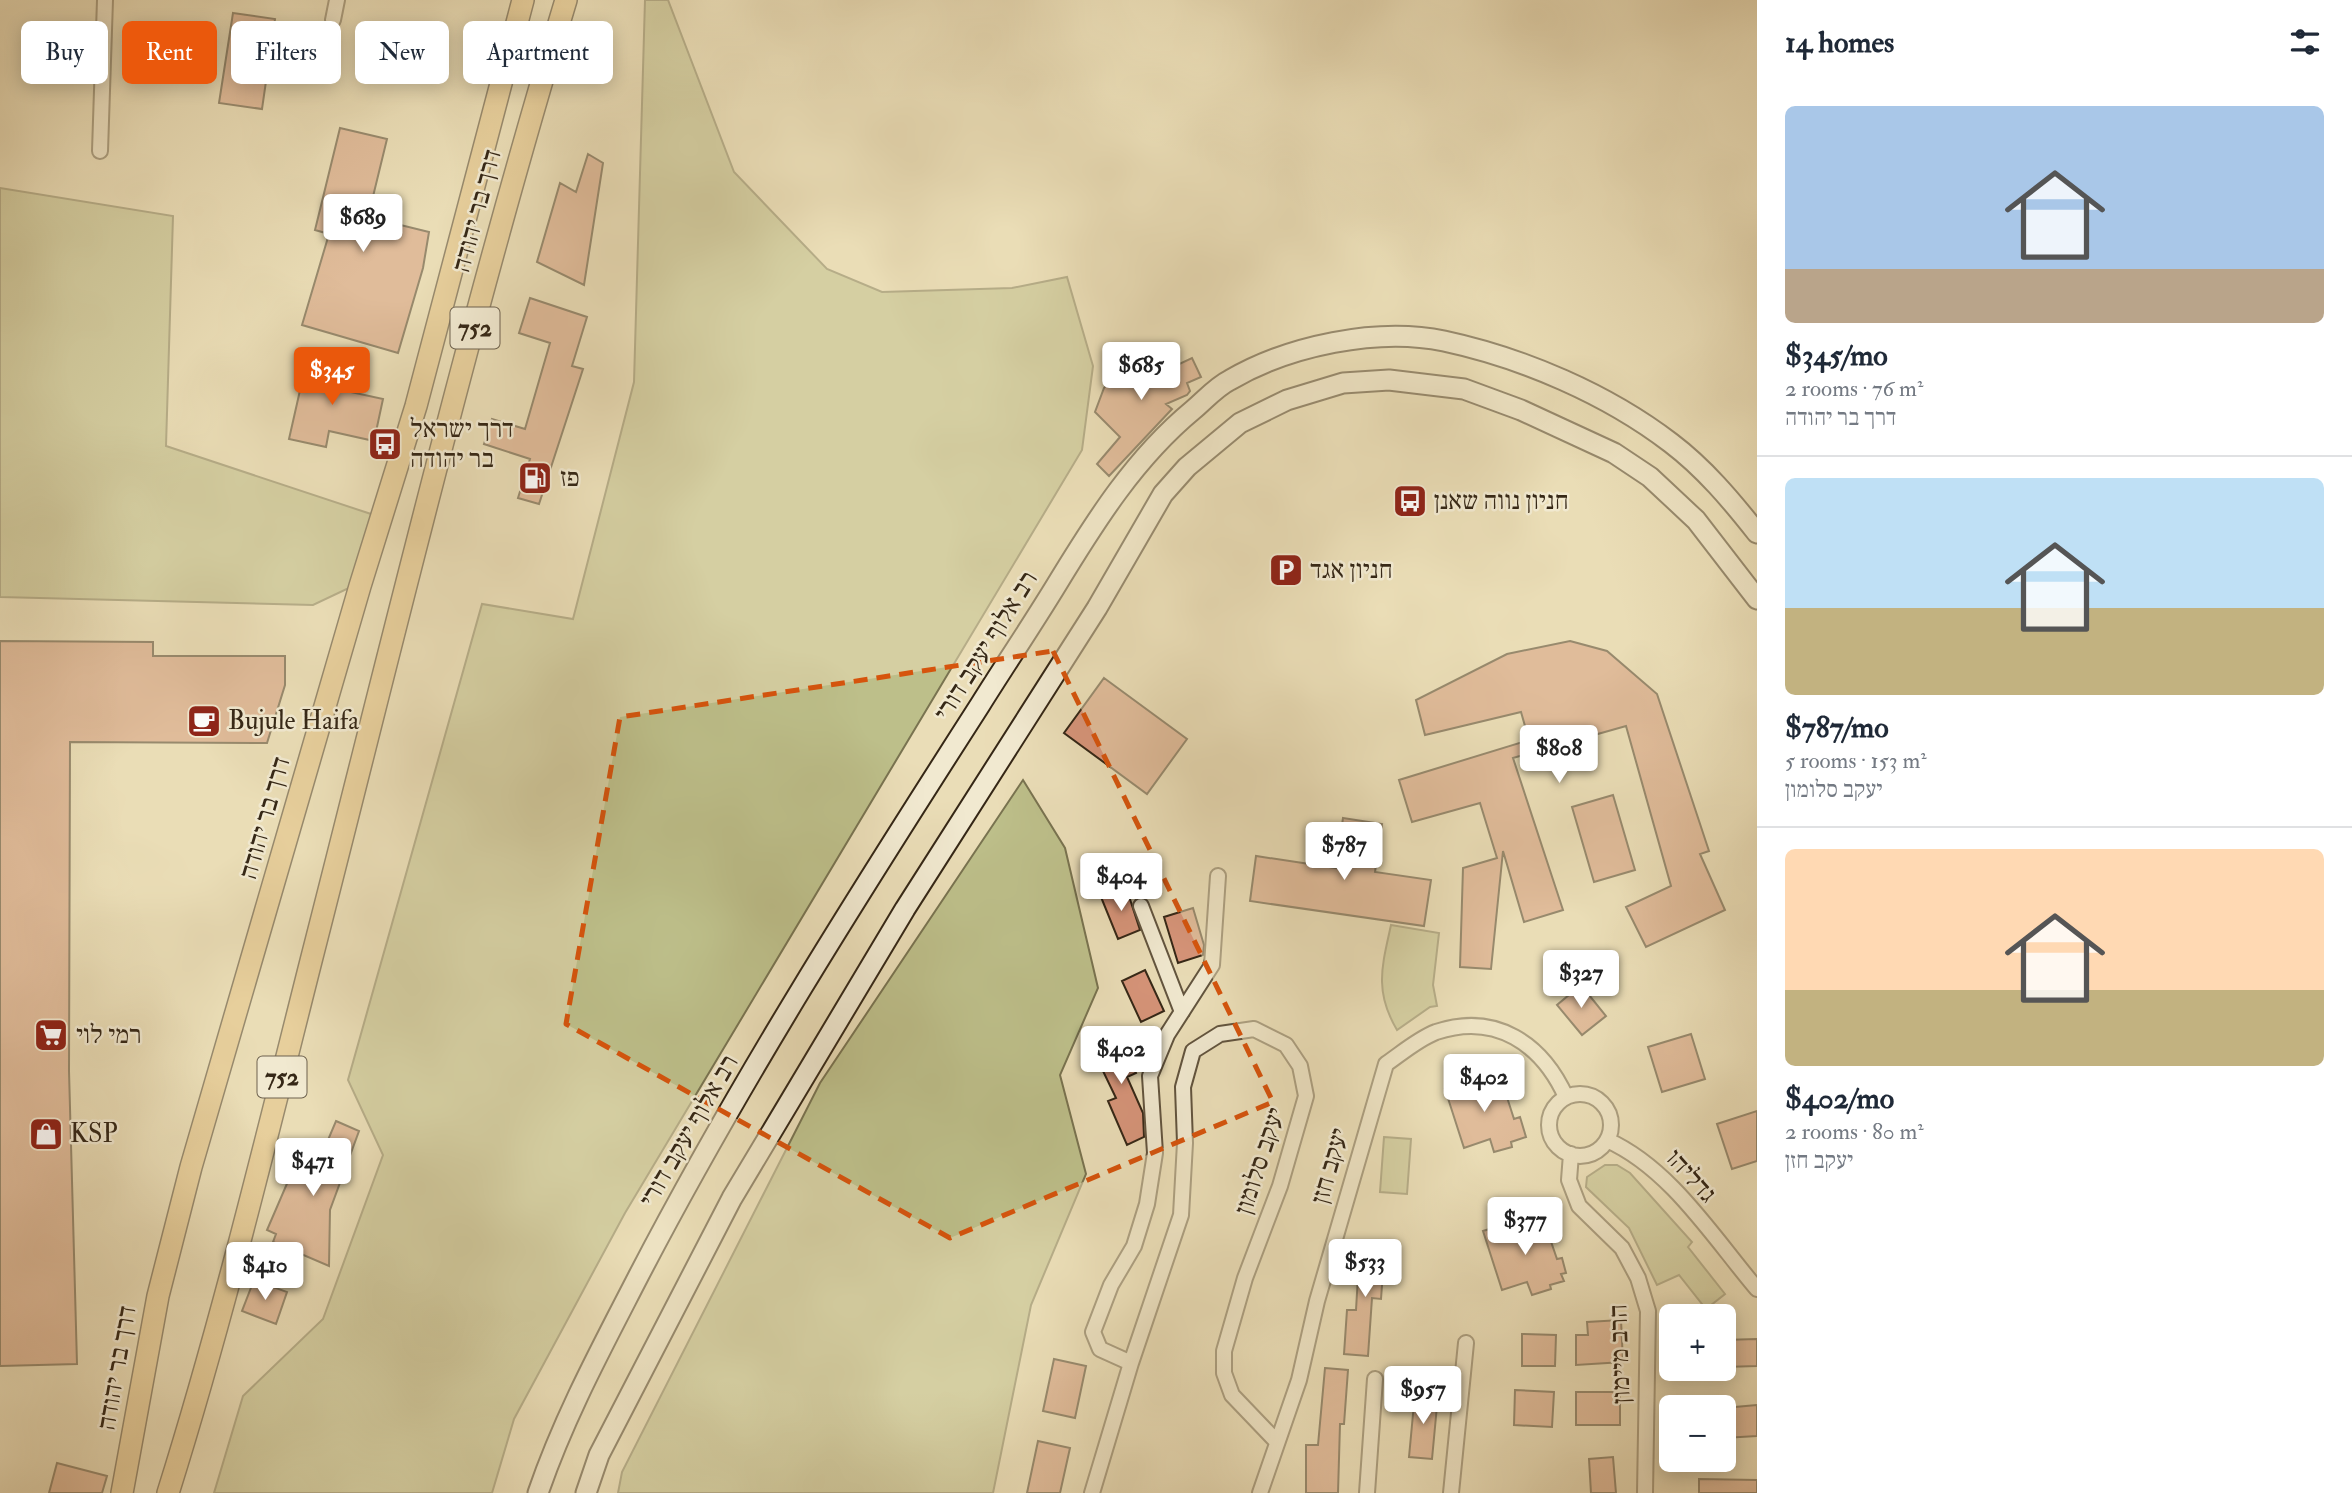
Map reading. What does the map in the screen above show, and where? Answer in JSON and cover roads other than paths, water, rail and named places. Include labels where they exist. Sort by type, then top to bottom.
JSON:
[{"type":"main road","name":"דרך בר יהודה","points":[[122,1493],[162,1277],[198,1142],[416,406],[523,0]]},
{"type":"main road","name":"דרך בר יהודה","points":[[168,1493],[258,1174],[419,535],[494,251],[566,0]]},
{"type":"main road","name":"רב אלוף יעקב דורי","points":[[538,1493],[558,1433],[691,1176],[864,887],[1091,526],[1129,475],[1174,426],[1227,381],[1274,359],[1329,341],[1376,338],[1440,340],[1561,379],[1627,414],[1670,442],[1709,477],[1757,533]]},
{"type":"main road","points":[[586,1493],[599,1455],[732,1198],[905,909],[1097,608],[1163,495],[1187,467],[1240,423],[1287,400],[1343,383],[1389,380],[1464,389],[1521,410],[1602,448],[1650,477],[1696,520],[1757,599]]},
{"type":"street","points":[[100,151],[105,0]]},
{"type":"street","points":[[333,20],[337,0]]},
{"type":"street","points":[[1131,1363],[1100,1349],[1093,1332],[1111,1285],[1135,1246],[1147,1204],[1155,1153],[1150,1076],[1167,1035],[1212,964],[1218,876]]},
{"type":"street","points":[[1141,906],[1182,1012]]},
{"type":"street","name":"יעקב חזן","points":[[1261,1493],[1299,1380],[1317,1301],[1386,1064],[1436,1032],[1461,1027],[1485,1028],[1509,1034],[1534,1048],[1557,1076],[1566,1097]]},
{"type":"street","name":"יעקב סלומון","points":[[1092,1493],[1131,1363],[1181,1215],[1185,1143],[1183,1087],[1193,1051],[1220,1034],[1254,1029],[1286,1045],[1300,1066],[1306,1096],[1280,1186],[1238,1302],[1224,1351],[1224,1373],[1232,1395],[1277,1442]]},
{"type":"street","points":[[1581,1093],[1600,1101],[1611,1119],[1607,1140],[1592,1154],[1571,1154],[1555,1143],[1549,1124],[1555,1106],[1566,1097],[1581,1093]]},
{"type":"street","name":"גדליהו","points":[[1607,1140],[1631,1150],[1655,1168],[1757,1289]]},
{"type":"street","name":"הרב מיימון","points":[[1571,1154],[1569,1180],[1579,1206],[1622,1248],[1638,1278],[1648,1311],[1645,1493]]},
{"type":"street","points":[[1451,1493],[1466,1343]]},
{"type":"street","points":[[1367,1493],[1375,1379]]},
{"type":"place","name":"דרך ישראל בר יהודה","points":[[385,444]]},
{"type":"place","name":"פז","points":[[535,478]]},
{"type":"place","name":"חניון נווה שאנן","points":[[1410,501]]},
{"type":"place","name":"חניון אגד","points":[[1286,570]]},
{"type":"place","name":"Bujule Haifa","points":[[204,721]]},
{"type":"place","name":"רמי לוי","points":[[51,1035]]},
{"type":"place","name":"KSP","points":[[46,1134]]}]
